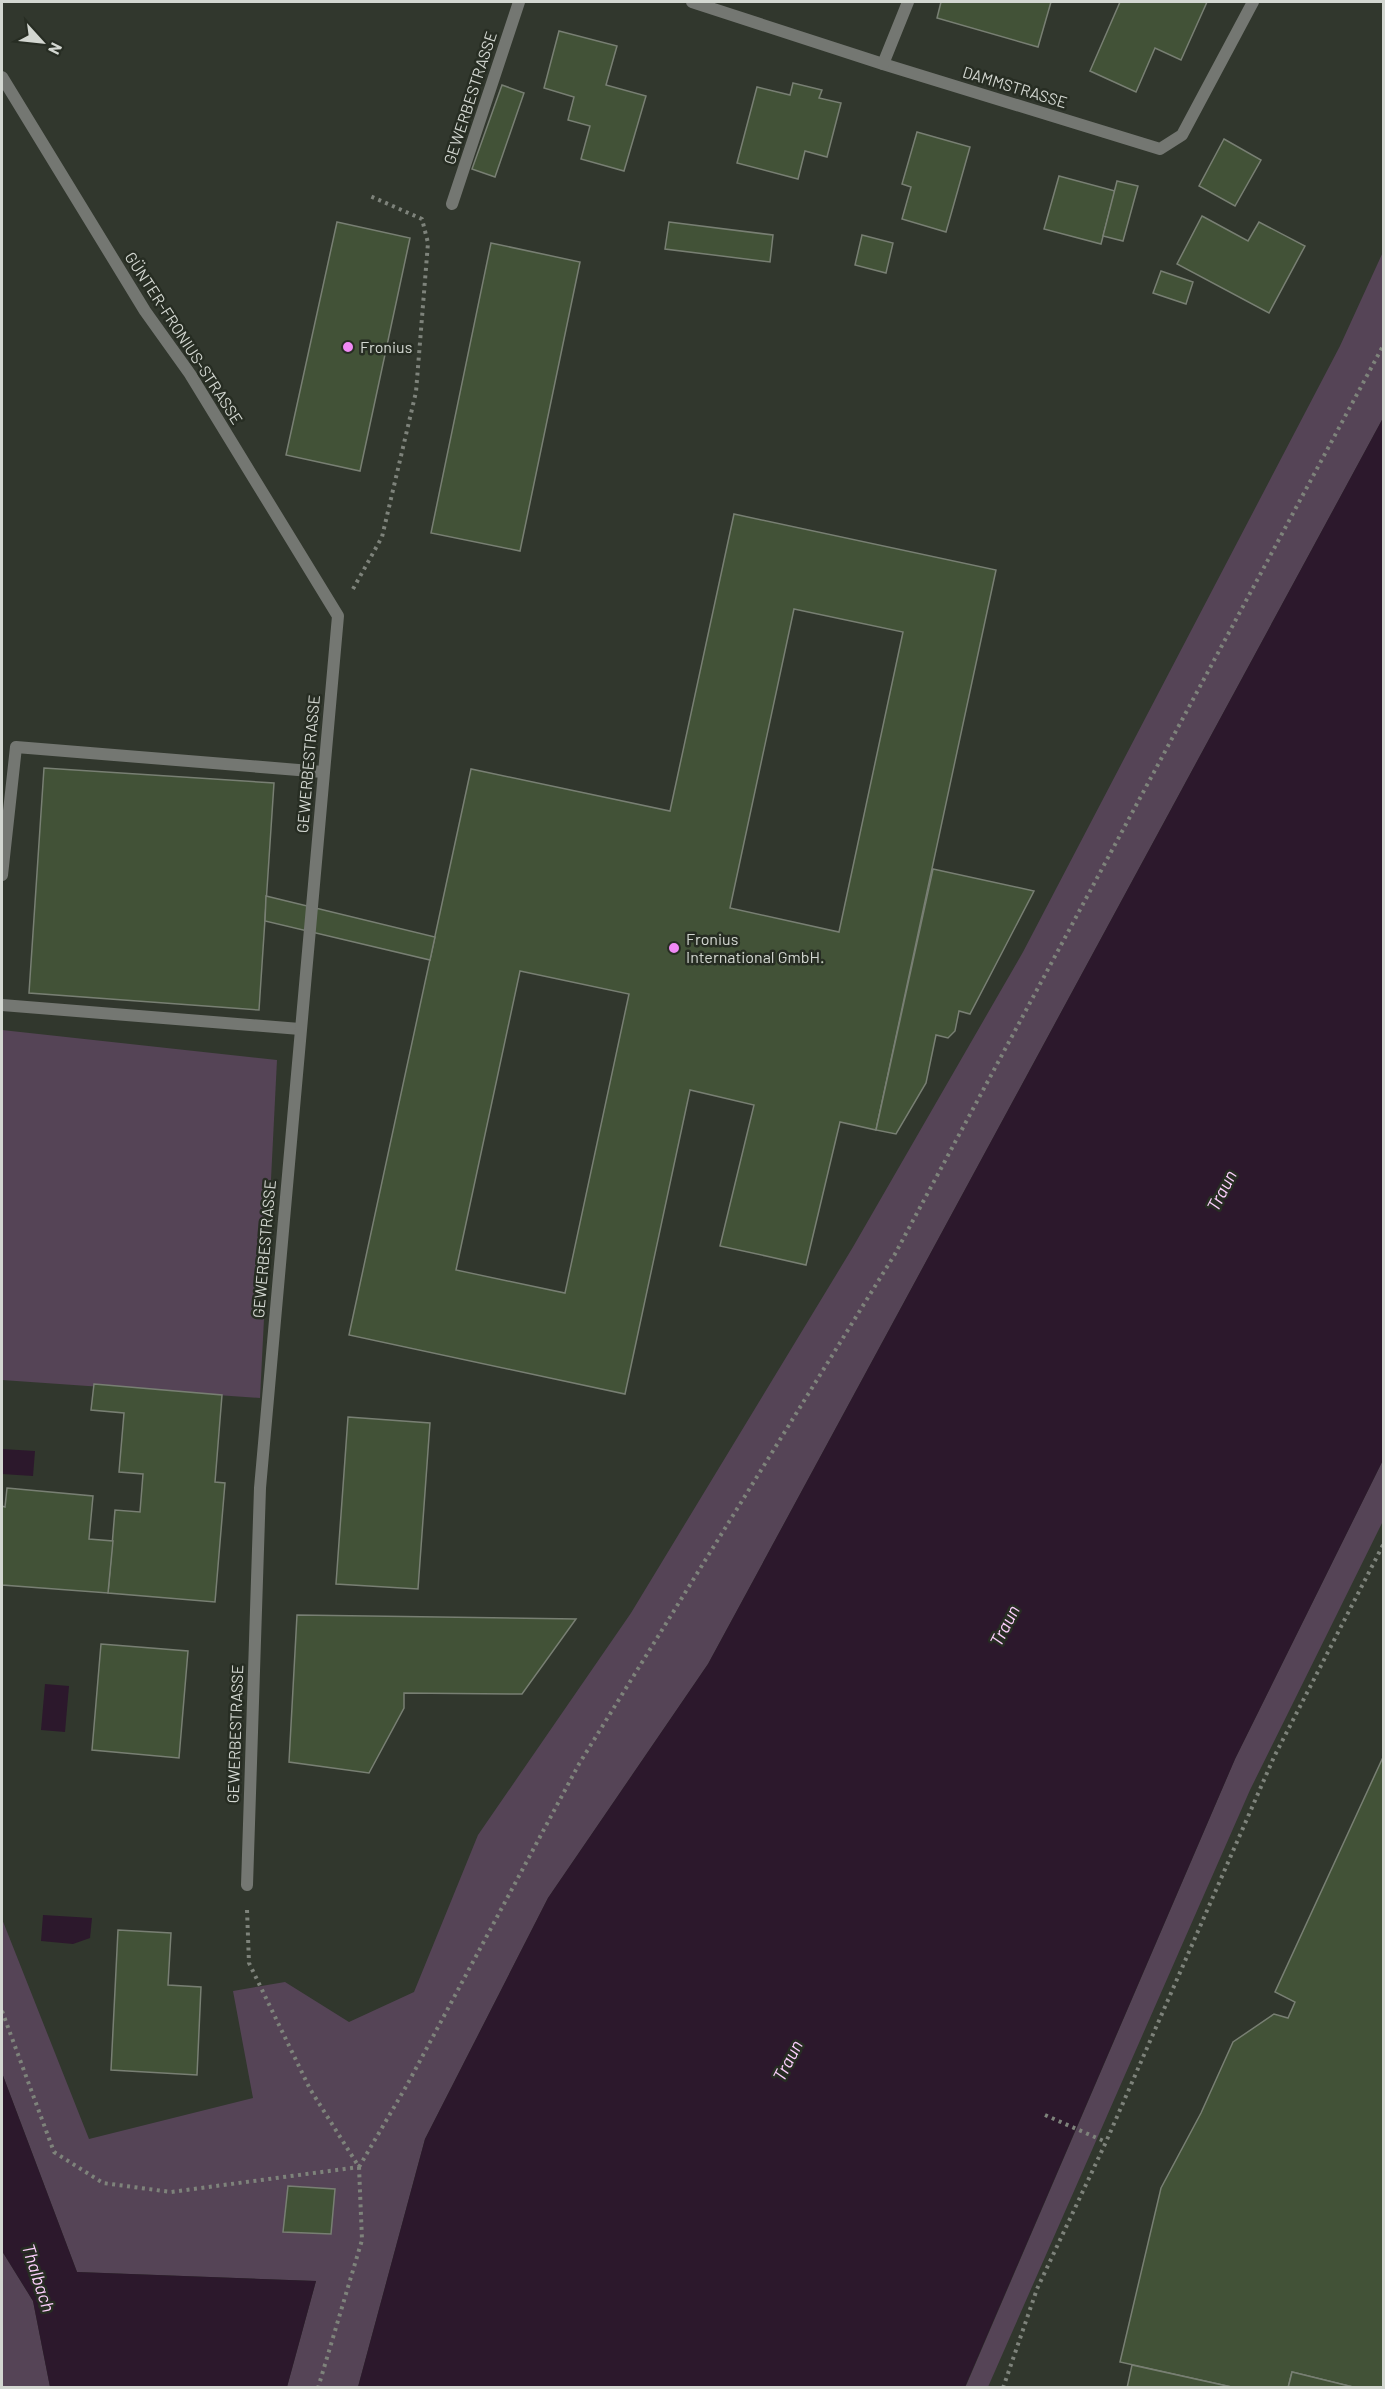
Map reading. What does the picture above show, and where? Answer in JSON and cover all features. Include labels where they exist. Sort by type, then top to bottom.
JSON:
[{"type":"street","name":"GEWERBESTRASSE","points":[[452,204],[519,2]]},
{"type":"street","name":"DAMMSTRASSE","points":[[692,2],[883,64],[1160,149],[1182,135],[1253,2]]},
{"type":"street","points":[[883,64],[908,2]]},
{"type":"street","name":"GÜNTER-FRONIUS-STRASSE","points":[[2,77],[145,310],[196,384],[338,616]]},
{"type":"street","name":"GEWERBESTRASSE","points":[[247,1885],[260,1488],[338,616]]},
{"type":"street","points":[[2,875],[16,747],[323,772]]},
{"type":"street","points":[[2,1005],[300,1029]]},
{"type":"path","points":[[338,616],[382,537],[416,392],[428,243],[422,219],[370,196]]},
{"type":"path","points":[[359,2167],[407,2085],[579,1764],[895,1254],[1383,344]]},
{"type":"path","points":[[1003,2388],[1037,2289],[1106,2142],[1274,1756],[1383,1543]]},
{"type":"path","points":[[247,1885],[249,1963],[310,2089],[359,2167],[362,2240],[318,2388]]},
{"type":"path","points":[[2,2011],[54,2152],[103,2183],[171,2192],[359,2167]]},
{"type":"path","points":[[1045,2115],[1106,2142]]},
{"type":"shaded area","points":[[1383,252],[1383,418],[708,1664],[548,1898],[425,2139],[358,2387],[287,2387],[316,2281],[77,2272],[2,2073],[2,1919],[89,2139],[253,2098],[233,1991],[285,1982],[349,2022],[414,1992],[478,1835],[631,1613],[853,1247],[1023,952],[1340,346]]},
{"type":"shaded area","points":[[2,1030],[277,1060],[260,1398],[2,1380]]},
{"type":"shaded area","points":[[1383,1460],[1383,1521],[1250,1790],[988,2387],[965,2388],[1235,1759]]},
{"type":"shaded area","points":[[2,2251],[33,2301],[50,2387],[2,2387]]},
{"type":"water","name":"Traun","points":[[1383,418],[1383,1460],[1235,1759],[965,2387],[358,2387],[425,2139],[548,1898],[708,1664]]},
{"type":"water","points":[[2,1449],[35,1451],[33,1476],[2,1474]]},
{"type":"water","points":[[45,1684],[69,1686],[65,1732],[41,1730]]},
{"type":"water","points":[[43,1915],[92,1918],[90,1938],[73,1944],[41,1941]]},
{"type":"water","name":"Thalbach","points":[[2,2073],[77,2272],[316,2281],[287,2387],[50,2387],[33,2301],[2,2251]]},
{"type":"building","points":[[941,2],[1051,2],[1038,47],[937,18]]},
{"type":"building","points":[[1120,2],[1207,2],[1181,60],[1155,48],[1136,92],[1090,71]]},
{"type":"building","points":[[559,31],[617,46],[606,85],[646,96],[624,171],[581,159],[590,126],[568,120],[574,97],[544,88]]},
{"type":"building","points":[[793,83],[822,90],[819,98],[841,103],[827,157],[805,151],[798,179],[737,163],[757,87],[790,95]]},
{"type":"building","points":[[502,85],[524,93],[495,177],[472,169]]},
{"type":"building","points":[[917,132],[970,147],[946,232],[902,219],[911,187],[902,184]]},
{"type":"building","points":[[1224,139],[1261,160],[1235,206],[1199,186]]},
{"type":"building","points":[[1059,176],[1115,191],[1101,244],[1044,229]]},
{"type":"building","points":[[1117,181],[1138,186],[1123,241],[1103,236]]},
{"type":"building","points":[[1202,216],[1248,241],[1259,222],[1305,246],[1269,313],[1177,264]]},
{"type":"building","name":"Fronius","points":[[337,222],[410,238],[360,471],[286,455]]},
{"type":"building","points":[[669,222],[773,235],[770,262],[665,249]]},
{"type":"building","points":[[862,235],[893,243],[886,273],[855,265]]},
{"type":"building","points":[[491,243],[580,262],[520,551],[431,533]]},
{"type":"building","points":[[1161,271],[1193,282],[1186,304],[1153,293]]},
{"type":"building","name":"Fronius International GmbH.","points":[[734,514],[996,570],[876,1130],[840,1122],[806,1265],[720,1246],[754,1105],[690,1090],[625,1394],[349,1335],[471,769],[670,811]],"holes":[[[794,609],[903,632],[839,932],[730,908]],[[520,971],[629,994],[565,1293],[456,1270]]]},
{"type":"building","points":[[44,768],[274,783],[259,1010],[29,993]]},
{"type":"building","points":[[933,869],[1034,891],[970,1014],[959,1011],[955,1031],[948,1038],[936,1035],[926,1083],[896,1134],[876,1130]]},
{"type":"building","points":[[266,896],[435,937],[430,960],[265,921]]},
{"type":"building","points":[[94,1384],[222,1395],[215,1482],[225,1483],[215,1602],[108,1593],[115,1510],[140,1512],[143,1474],[119,1472],[124,1413],[91,1410]]},
{"type":"building","points":[[348,1417],[430,1423],[418,1589],[336,1584]]},
{"type":"building","points":[[7,1488],[93,1496],[89,1539],[113,1541],[108,1593],[2,1585],[2,1506],[5,1507]]},
{"type":"building","points":[[297,1615],[576,1619],[522,1694],[404,1693],[404,1708],[369,1773],[289,1762]]},
{"type":"building","points":[[101,1644],[188,1651],[179,1758],[92,1750]]},
{"type":"building","points":[[1384,1755],[1384,2388],[1357,2388],[1292,2372],[1288,2388],[1236,2388],[1120,2362],[1161,2188],[1201,2113],[1233,2042],[1274,2014],[1288,2018],[1295,2002],[1275,1992]]},
{"type":"building","points":[[118,1930],[171,1933],[168,1985],[201,1987],[197,2075],[111,2070]]},
{"type":"building","points":[[288,2186],[335,2189],[331,2234],[283,2232]]},
{"type":"building","points":[[1132,2365],[1236,2388],[1127,2388]]},
{"type":"building","points":[[1292,2372],[1357,2388],[1288,2388]]},
{"type":"place","name":"Fronius","points":[[348,347]]},
{"type":"place","name":"Fronius International GmbH.","points":[[674,948]]}]
